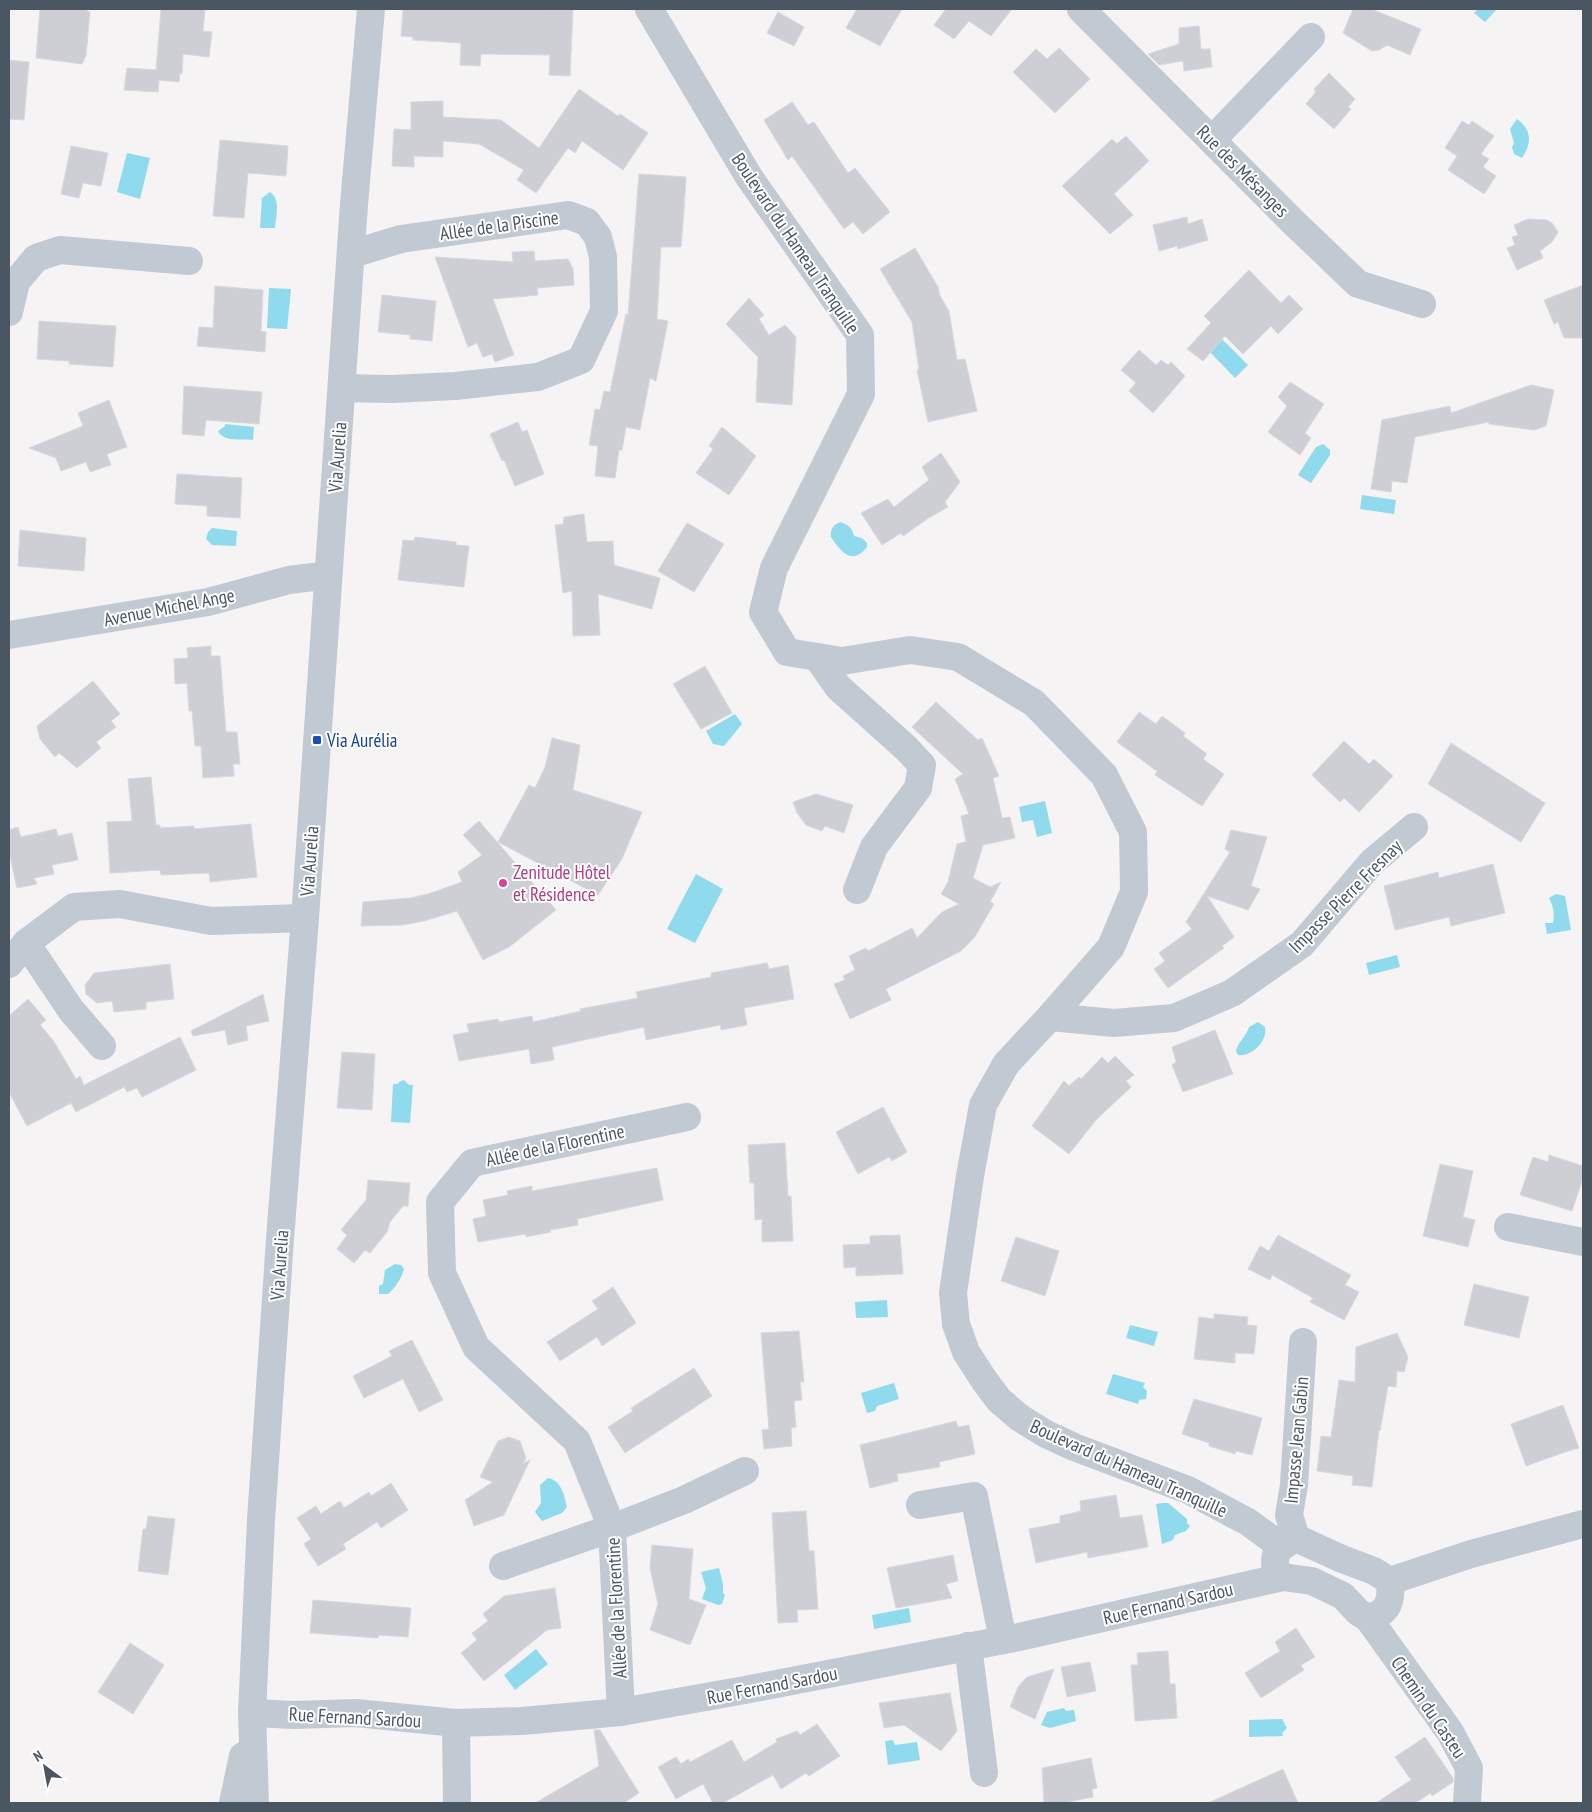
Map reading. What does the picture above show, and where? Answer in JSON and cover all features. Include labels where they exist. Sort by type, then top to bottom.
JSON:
[{"type":"street","name":"Via Aurelia","points":[[255,1803],[252,1713],[263,1491],[352,254],[354,204],[371,9]]},
{"type":"street","name":"Boulevard du Hameau Tranquille","points":[[649,9],[749,177],[860,335],[861,394],[774,568],[763,612],[787,652],[842,661],[910,650],[958,657],[1034,703],[1104,775],[1133,832],[1134,892],[1111,947],[1006,1064],[983,1105],[968,1185],[953,1293],[956,1324],[966,1352],[999,1400],[1020,1418],[1046,1434],[1074,1447],[1188,1490],[1288,1542],[1374,1571],[1390,1581]]},
{"type":"street","name":"Rue des Mésanges","points":[[1081,9],[1292,221],[1358,284],[1422,304]]},
{"type":"street","points":[[1212,140],[1311,37]]},
{"type":"street","name":"Allée de la Piscine","points":[[342,388],[446,387],[538,377],[581,360],[604,311],[603,257],[598,237],[587,222],[568,215],[401,239],[352,254]]},
{"type":"street","points":[[9,312],[16,282],[36,258],[60,250],[189,261]]},
{"type":"street","name":"Avenue Michel Ange","points":[[9,635],[208,602],[289,580],[313,577],[328,579]]},
{"type":"street","points":[[817,657],[838,687],[922,765],[918,788],[874,847],[857,890]]},
{"type":"street","name":"Impasse Pierre Fresnay","points":[[1050,1017],[1114,1023],[1174,1018],[1232,993],[1302,944],[1372,862],[1414,827]]},
{"type":"street","points":[[9,964],[26,943],[74,907],[120,904],[211,921],[305,918]]},
{"type":"street","points":[[26,943],[72,1010],[102,1046]]},
{"type":"street","name":"Allée de la Florentine","points":[[621,1712],[612,1528],[577,1441],[476,1347],[442,1273],[440,1202],[472,1163],[687,1117]]},
{"type":"street","points":[[1508,1228],[1583,1242]]},
{"type":"street","name":"Impasse Jean Gabin","points":[[1288,1542],[1289,1515],[1294,1486],[1303,1342]]},
{"type":"street","points":[[503,1566],[612,1528],[684,1500],[745,1471]]},
{"type":"street","points":[[920,1505],[974,1496],[1003,1640]]},
{"type":"street","points":[[1368,1618],[1378,1615],[1388,1606],[1391,1592],[1390,1581],[1471,1554],[1583,1524]]},
{"type":"street","points":[[1283,1577],[1276,1573],[1274,1558],[1288,1542]]},
{"type":"street","name":"Rue Fernand Sardou","points":[[252,1713],[294,1715],[356,1714],[456,1723],[522,1721],[621,1712],[746,1690],[1003,1640],[1283,1577]]},
{"type":"street","name":"Chemin du Casteu","points":[[1283,1577],[1312,1581],[1343,1596],[1358,1612],[1368,1618],[1450,1732],[1469,1768],[1467,1803]]},
{"type":"street","points":[[968,1646],[984,1773]]},
{"type":"street","name":"Via Aurelia","points":[[233,1803],[252,1713]]},
{"type":"street","points":[[456,1723],[457,1803]]},
{"type":"water","points":[[1478,9],[1497,9],[1485,22],[1474,13]]},
{"type":"water","points":[[1517,119],[1526,128],[1529,137],[1528,147],[1522,158],[1514,154],[1512,147],[1514,143],[1510,129]]},
{"type":"water","points":[[127,153],[150,158],[140,199],[117,192]]},
{"type":"water","points":[[270,192],[277,203],[275,228],[260,228],[262,198]]},
{"type":"water","points":[[269,288],[291,289],[287,329],[267,328]]},
{"type":"water","points":[[1222,339],[1248,365],[1235,378],[1210,352]]},
{"type":"water","points":[[225,424],[254,427],[253,440],[233,439],[220,435],[218,431]]},
{"type":"water","points":[[1323,444],[1330,450],[1330,455],[1311,483],[1298,475],[1316,447]]},
{"type":"water","points":[[1362,495],[1396,500],[1394,514],[1360,509]]},
{"type":"water","points":[[841,522],[850,527],[854,536],[862,538],[867,543],[867,547],[862,553],[856,556],[847,555],[831,537],[833,528]]},
{"type":"water","points":[[212,528],[237,531],[236,546],[212,545],[206,539],[208,532]]},
{"type":"water","points":[[735,714],[742,724],[724,746],[713,744],[706,731]]},
{"type":"water","points":[[1045,801],[1052,833],[1037,837],[1033,820],[1022,822],[1019,807]]},
{"type":"water","points":[[696,874],[723,889],[695,943],[667,929]]},
{"type":"water","points":[[1556,894],[1565,896],[1571,930],[1547,934],[1545,923],[1553,923],[1554,916],[1549,898]]},
{"type":"water","points":[[1397,955],[1400,967],[1369,975],[1366,963]]},
{"type":"water","points":[[1258,1022],[1265,1027],[1264,1038],[1261,1043],[1253,1051],[1238,1055],[1237,1048],[1249,1027]]},
{"type":"water","points":[[404,1080],[409,1085],[413,1085],[410,1123],[391,1122],[393,1084],[398,1084]]},
{"type":"water","points":[[395,1264],[401,1265],[404,1269],[400,1279],[388,1294],[379,1294],[379,1286],[383,1284],[385,1270]]},
{"type":"water","points":[[887,1300],[888,1317],[856,1318],[855,1302]]},
{"type":"water","points":[[1130,1325],[1158,1332],[1154,1346],[1126,1338]]},
{"type":"water","points":[[1113,1374],[1145,1383],[1143,1387],[1147,1391],[1146,1399],[1139,1400],[1138,1404],[1106,1394]]},
{"type":"water","points":[[894,1383],[899,1399],[877,1406],[875,1411],[867,1413],[861,1393]]},
{"type":"water","points":[[548,1478],[559,1485],[567,1507],[562,1513],[542,1521],[535,1512],[541,1503],[540,1485]]},
{"type":"water","points":[[1168,1503],[1187,1519],[1187,1523],[1190,1526],[1186,1531],[1175,1535],[1173,1540],[1162,1544],[1156,1504]]},
{"type":"water","points":[[719,1568],[723,1593],[725,1595],[722,1604],[718,1605],[702,1599],[706,1588],[701,1572]]},
{"type":"water","points":[[909,1608],[911,1622],[874,1629],[872,1615]]},
{"type":"water","points":[[536,1649],[548,1664],[515,1690],[504,1675]]},
{"type":"water","points":[[1064,1708],[1066,1711],[1074,1710],[1076,1721],[1050,1728],[1041,1725],[1047,1712]]},
{"type":"water","points":[[1282,1719],[1287,1728],[1282,1733],[1283,1736],[1249,1737],[1249,1720]]},
{"type":"water","points":[[893,1740],[895,1745],[917,1742],[920,1760],[888,1765],[885,1741]]},
{"type":"building","points":[[40,9],[87,9],[90,12],[86,55],[82,64],[36,58]]},
{"type":"building","points":[[161,9],[205,9],[203,31],[212,32],[209,57],[183,54],[182,74],[180,73],[179,82],[159,80],[158,92],[124,90],[127,68],[156,70]]},
{"type":"building","points":[[403,9],[573,10],[570,76],[549,75],[550,55],[481,54],[480,66],[460,65],[461,43],[413,40],[413,37],[401,36]]},
{"type":"building","points":[[857,9],[902,9],[880,46],[846,28]]},
{"type":"building","points":[[946,9],[1012,9],[991,36],[969,21],[954,39],[934,25]]},
{"type":"building","points":[[1353,9],[1371,9],[1421,29],[1410,55],[1387,45],[1379,50],[1372,51],[1343,33]]},
{"type":"building","points":[[778,12],[804,27],[794,46],[767,33]]},
{"type":"building","points":[[1199,26],[1201,49],[1210,49],[1212,67],[1184,71],[1183,61],[1159,65],[1148,54],[1179,44],[1179,28]]},
{"type":"building","points":[[1059,48],[1090,79],[1055,113],[1013,72],[1036,49],[1047,59]]},
{"type":"building","points":[[9,60],[29,62],[24,120],[9,119]]},
{"type":"building","points":[[1329,73],[1355,99],[1348,107],[1351,109],[1334,129],[1306,104],[1316,92],[1314,89]]},
{"type":"building","points":[[579,89],[618,116],[620,114],[648,133],[623,170],[582,141],[575,153],[568,148],[536,193],[517,180],[524,170],[479,144],[443,141],[443,157],[414,156],[414,167],[392,166],[394,129],[411,130],[411,102],[443,101],[443,117],[501,120],[539,148]]},
{"type":"building","points":[[792,102],[808,125],[814,122],[848,173],[855,168],[890,212],[863,234],[853,222],[844,229],[792,156],[788,160],[764,120]]},
{"type":"building","points":[[1462,121],[1469,125],[1472,121],[1494,136],[1481,154],[1489,159],[1483,167],[1496,176],[1484,194],[1448,170],[1457,156],[1445,148]]},
{"type":"building","points":[[1126,136],[1149,161],[1114,194],[1133,215],[1110,234],[1062,186],[1112,139],[1117,144]]},
{"type":"building","points":[[220,140],[288,146],[286,176],[248,173],[244,218],[213,216]]},
{"type":"building","points":[[71,146],[108,153],[101,186],[83,183],[79,198],[61,194]]},
{"type":"building","points":[[639,174],[686,177],[681,247],[661,247],[657,319],[668,321],[656,381],[650,378],[640,430],[626,427],[622,450],[619,450],[615,478],[595,476],[598,446],[589,445],[595,409],[600,410],[604,391],[610,392],[626,314],[628,315]]},
{"type":"building","points":[[1187,217],[1188,224],[1202,219],[1208,240],[1178,249],[1177,246],[1159,251],[1153,225]]},
{"type":"building","points":[[1528,219],[1547,220],[1552,223],[1558,232],[1552,242],[1540,251],[1543,258],[1517,270],[1507,248],[1515,245],[1512,237],[1518,235],[1514,225]]},
{"type":"building","points":[[915,248],[938,287],[940,296],[949,311],[957,360],[965,359],[977,411],[928,422],[917,370],[919,370],[912,322],[880,269]]},
{"type":"building","points":[[534,251],[535,261],[568,259],[573,269],[574,285],[537,288],[538,295],[493,299],[514,355],[495,362],[492,354],[483,357],[477,343],[468,347],[435,257],[513,262],[512,252]]},
{"type":"building","points":[[1249,270],[1281,303],[1289,295],[1303,309],[1278,334],[1271,326],[1243,354],[1225,336],[1203,361],[1187,349],[1211,323],[1204,316]]},
{"type":"building","points":[[1583,285],[1583,338],[1564,338],[1558,322],[1554,324],[1544,300]]},
{"type":"building","points":[[215,286],[263,290],[261,331],[266,332],[265,352],[197,346],[199,327],[213,328]]},
{"type":"building","points":[[382,295],[436,301],[432,341],[410,339],[410,335],[378,332]]},
{"type":"building","points":[[749,298],[764,315],[759,319],[769,335],[785,325],[796,337],[792,405],[756,402],[758,357],[726,324]]},
{"type":"building","points":[[39,321],[116,326],[113,367],[69,364],[69,361],[37,359]]},
{"type":"building","points":[[1139,350],[1156,365],[1161,360],[1168,365],[1171,362],[1185,376],[1153,413],[1129,391],[1136,383],[1121,370]]},
{"type":"building","points":[[1290,382],[1324,404],[1305,433],[1311,438],[1300,455],[1268,432],[1287,406],[1278,397]]},
{"type":"building","points":[[1531,385],[1554,390],[1546,426],[1534,430],[1489,424],[1489,422],[1415,437],[1407,483],[1392,481],[1391,492],[1371,489],[1382,420],[1450,406],[1451,413]]},
{"type":"building","points":[[184,386],[262,392],[259,424],[206,420],[204,436],[182,434]]},
{"type":"building","points":[[109,400],[127,447],[107,454],[111,465],[90,472],[86,462],[61,471],[56,458],[29,448],[83,426],[78,413]]},
{"type":"building","points":[[518,422],[522,432],[527,430],[544,474],[515,486],[490,434]]},
{"type":"building","points":[[722,427],[756,456],[729,495],[696,473],[713,449],[709,446]]},
{"type":"building","points":[[941,453],[960,482],[945,502],[948,507],[903,536],[901,533],[882,545],[861,513],[888,499],[894,507],[929,480],[922,467]]},
{"type":"building","points":[[177,474],[242,478],[240,518],[207,516],[207,506],[175,504]]},
{"type":"building","points":[[584,514],[587,542],[613,541],[614,565],[660,578],[652,609],[598,594],[600,635],[573,636],[572,591],[563,593],[555,525],[563,524],[564,517]]},
{"type":"building","points":[[687,523],[724,544],[694,592],[658,571]]},
{"type":"building","points":[[20,530],[86,538],[84,571],[18,566]]},
{"type":"building","points":[[415,537],[456,542],[456,545],[469,546],[464,587],[398,580],[403,540],[414,541]]},
{"type":"building","points":[[211,646],[211,656],[220,656],[226,732],[237,732],[240,764],[233,764],[234,776],[203,778],[201,746],[195,746],[192,711],[189,711],[187,683],[175,684],[174,659],[188,658],[187,648]]},
{"type":"building","points":[[705,666],[732,713],[701,729],[673,684]]},
{"type":"building","points":[[93,681],[120,714],[111,721],[116,727],[96,742],[101,748],[77,768],[59,753],[55,757],[40,739],[37,726]]},
{"type":"building","points":[[936,702],[978,740],[982,738],[999,776],[993,778],[1002,818],[1010,817],[1015,838],[983,845],[973,878],[990,887],[1001,882],[990,902],[994,904],[974,938],[961,951],[886,989],[891,1000],[850,1019],[834,984],[845,980],[843,976],[855,970],[849,956],[866,948],[868,951],[912,928],[917,938],[942,912],[959,904],[941,894],[948,882],[957,844],[966,842],[961,816],[969,814],[955,779],[963,774],[912,727]]},
{"type":"building","points":[[1139,712],[1156,724],[1162,716],[1185,733],[1183,736],[1207,754],[1203,759],[1224,774],[1202,806],[1155,775],[1157,771],[1117,742]]},
{"type":"building","points":[[552,738],[580,745],[573,790],[642,812],[622,859],[598,895],[498,842],[529,785],[535,788],[545,767]]},
{"type":"building","points":[[1344,741],[1369,764],[1374,759],[1393,776],[1359,812],[1344,798],[1340,802],[1312,775]]},
{"type":"building","points":[[1451,743],[1545,803],[1521,842],[1428,784]]},
{"type":"building","points":[[151,777],[156,825],[160,825],[160,828],[194,826],[194,829],[251,824],[257,877],[210,882],[209,873],[161,875],[160,870],[110,873],[107,822],[132,821],[128,779]]},
{"type":"building","points":[[816,794],[853,805],[844,833],[825,826],[822,831],[806,825],[797,813],[793,802]]},
{"type":"building","points":[[479,821],[556,910],[509,947],[483,960],[457,911],[424,921],[402,925],[361,926],[363,902],[410,898],[462,882],[458,872],[482,855],[463,835]]},
{"type":"building","points":[[18,827],[21,837],[56,829],[58,836],[72,833],[78,860],[52,865],[54,874],[34,878],[37,884],[17,888],[9,852],[9,830]]},
{"type":"building","points":[[1231,830],[1267,837],[1251,886],[1260,889],[1248,910],[1207,896],[1234,937],[1222,946],[1224,948],[1168,988],[1154,969],[1165,961],[1159,953],[1192,929],[1186,922],[1230,852],[1225,849]]},
{"type":"building","points":[[1493,864],[1505,913],[1451,926],[1449,917],[1395,930],[1384,886],[1438,872],[1439,878]]},
{"type":"building","points":[[767,963],[769,969],[788,965],[794,999],[744,1008],[747,1025],[721,1030],[720,1025],[646,1040],[644,1027],[552,1047],[554,1060],[531,1064],[529,1049],[459,1061],[453,1035],[469,1032],[467,1024],[498,1019],[499,1022],[532,1016],[533,1022],[581,1011],[580,1009],[638,998],[636,992],[711,977],[711,973]]},
{"type":"building","points":[[170,964],[174,999],[146,1002],[146,1009],[114,1012],[112,1001],[97,1003],[86,994],[85,985],[94,973]]},
{"type":"building","points":[[263,994],[269,1021],[246,1026],[248,1040],[228,1045],[225,1030],[193,1036],[191,1031]]},
{"type":"building","points":[[28,999],[46,1020],[40,1025],[53,1040],[76,1079],[80,1076],[84,1085],[180,1037],[196,1070],[142,1097],[137,1088],[127,1092],[124,1087],[76,1112],[71,1103],[27,1126],[9,1092],[9,1016]]},
{"type":"building","points":[[1215,1030],[1233,1074],[1183,1092],[1172,1065],[1176,1062],[1172,1047]]},
{"type":"building","points":[[342,1052],[375,1054],[372,1110],[337,1108]]},
{"type":"building","points":[[1115,1056],[1134,1075],[1126,1081],[1131,1087],[1096,1120],[1069,1154],[1032,1126],[1064,1081],[1069,1086],[1079,1077],[1081,1079],[1102,1057],[1108,1063]]},
{"type":"building","points":[[883,1107],[907,1152],[892,1161],[889,1157],[858,1174],[836,1132]]},
{"type":"building","points":[[785,1143],[788,1196],[791,1196],[793,1241],[762,1242],[762,1219],[755,1220],[754,1183],[750,1183],[748,1145]]},
{"type":"building","points":[[1549,1155],[1583,1166],[1583,1178],[1572,1211],[1520,1195],[1533,1157],[1548,1162]]},
{"type":"building","points":[[1440,1164],[1473,1171],[1463,1217],[1475,1220],[1468,1247],[1423,1236]]},
{"type":"building","points":[[657,1168],[663,1200],[577,1219],[578,1225],[550,1230],[551,1232],[526,1237],[526,1234],[478,1242],[473,1219],[486,1216],[483,1200],[508,1195],[507,1191],[532,1186],[532,1191]]},
{"type":"building","points":[[368,1180],[410,1183],[408,1206],[403,1206],[390,1222],[387,1232],[370,1253],[365,1250],[354,1263],[337,1249],[347,1235],[341,1230],[366,1200]]},
{"type":"building","points":[[900,1235],[903,1274],[856,1276],[856,1267],[844,1268],[843,1245],[870,1244],[870,1236]]},
{"type":"building","points":[[1278,1235],[1351,1275],[1345,1285],[1359,1292],[1344,1320],[1310,1302],[1313,1298],[1272,1275],[1270,1280],[1248,1269],[1260,1246],[1269,1251]]},
{"type":"building","points":[[1016,1237],[1059,1251],[1045,1296],[1001,1281]]},
{"type":"building","points":[[1474,1284],[1529,1297],[1519,1338],[1464,1325]]},
{"type":"building","points":[[613,1287],[636,1323],[602,1346],[597,1337],[560,1361],[547,1342],[598,1309],[592,1301]]},
{"type":"building","points":[[1214,1314],[1248,1317],[1247,1325],[1257,1326],[1254,1354],[1235,1353],[1235,1363],[1194,1359],[1199,1317],[1214,1319]]},
{"type":"building","points":[[799,1331],[804,1382],[800,1382],[802,1400],[794,1401],[796,1427],[791,1428],[792,1446],[764,1449],[762,1430],[769,1429],[761,1333]]},
{"type":"building","points":[[1397,1333],[1408,1357],[1404,1372],[1397,1371],[1396,1387],[1388,1386],[1379,1430],[1372,1487],[1352,1485],[1353,1476],[1317,1471],[1321,1436],[1331,1437],[1339,1380],[1355,1382],[1356,1347]]},
{"type":"building","points":[[412,1340],[443,1400],[419,1412],[403,1379],[364,1398],[353,1376],[392,1356],[389,1351]]},
{"type":"building","points":[[694,1368],[712,1396],[625,1453],[608,1427],[633,1411],[631,1408]]},
{"type":"building","points":[[1194,1399],[1262,1418],[1252,1455],[1236,1451],[1235,1454],[1209,1446],[1209,1443],[1182,1434]]},
{"type":"building","points":[[1563,1405],[1579,1448],[1526,1466],[1511,1424]]},
{"type":"building","points":[[956,1421],[958,1427],[969,1425],[975,1454],[939,1462],[940,1467],[897,1474],[898,1481],[870,1488],[860,1445]]},
{"type":"building","points":[[509,1437],[520,1441],[526,1458],[523,1464],[530,1460],[504,1515],[474,1526],[465,1500],[493,1482],[480,1477],[498,1441]]},
{"type":"building","points":[[391,1483],[408,1510],[381,1528],[377,1522],[343,1544],[346,1549],[318,1566],[304,1544],[311,1539],[297,1518],[316,1506],[321,1514],[340,1501],[344,1508],[369,1492],[371,1496]]},
{"type":"building","points":[[1116,1495],[1120,1518],[1142,1515],[1148,1547],[1088,1558],[1087,1552],[1036,1563],[1029,1529],[1060,1523],[1060,1516],[1081,1511],[1080,1501]]},
{"type":"building","points":[[806,1511],[809,1551],[814,1551],[818,1609],[797,1610],[798,1622],[778,1623],[772,1513]]},
{"type":"building","points":[[148,1516],[175,1519],[168,1575],[138,1571],[143,1529],[146,1529]]},
{"type":"building","points":[[652,1545],[693,1549],[689,1599],[706,1605],[690,1645],[650,1630],[658,1604],[650,1568]]},
{"type":"building","points":[[953,1555],[958,1581],[946,1584],[952,1598],[896,1608],[887,1568]]},
{"type":"building","points":[[555,1588],[561,1628],[547,1630],[484,1681],[461,1653],[477,1640],[472,1633],[488,1621],[483,1614],[504,1596]]},
{"type":"building","points":[[313,1600],[411,1608],[408,1637],[379,1635],[378,1638],[310,1633]]},
{"type":"building","points":[[1296,1628],[1315,1657],[1301,1665],[1304,1670],[1261,1698],[1245,1673],[1280,1651],[1275,1642]]},
{"type":"building","points":[[130,1643],[164,1665],[133,1714],[98,1692]]},
{"type":"building","points":[[1168,1651],[1170,1684],[1175,1684],[1177,1718],[1135,1721],[1131,1665],[1138,1665],[1137,1653]]},
{"type":"building","points":[[1090,1662],[1096,1691],[1067,1697],[1061,1667]]},
{"type":"building","points":[[1054,1669],[1035,1719],[1010,1707],[1018,1687],[1027,1677]]},
{"type":"building","points":[[950,1693],[957,1731],[941,1751],[904,1725],[884,1728],[879,1703]]},
{"type":"building","points":[[817,1724],[840,1756],[809,1776],[806,1773],[781,1789],[773,1775],[723,1803],[713,1803],[703,1784],[676,1799],[658,1767],[676,1757],[681,1764],[688,1759],[690,1762],[732,1740],[744,1762],[777,1742],[776,1739],[797,1731],[800,1735]]},
{"type":"building","points":[[594,1730],[600,1730],[639,1793],[624,1803],[535,1803],[599,1766]]},
{"type":"building","points":[[1425,1737],[1453,1778],[1453,1782],[1432,1796],[1431,1793],[1415,1803],[1376,1803],[1411,1780],[1395,1757]]},
{"type":"building","points":[[1091,1758],[1097,1788],[1092,1789],[1093,1797],[1063,1803],[1044,1803],[1042,1768]]},
{"type":"building","points":[[1283,1769],[1298,1803],[1208,1803]]},
{"type":"place","name":"Via Aurélia","points":[[317,740]]},
{"type":"place","name":"Zenitude Hôtel et Résidence","points":[[503,883]]}]
